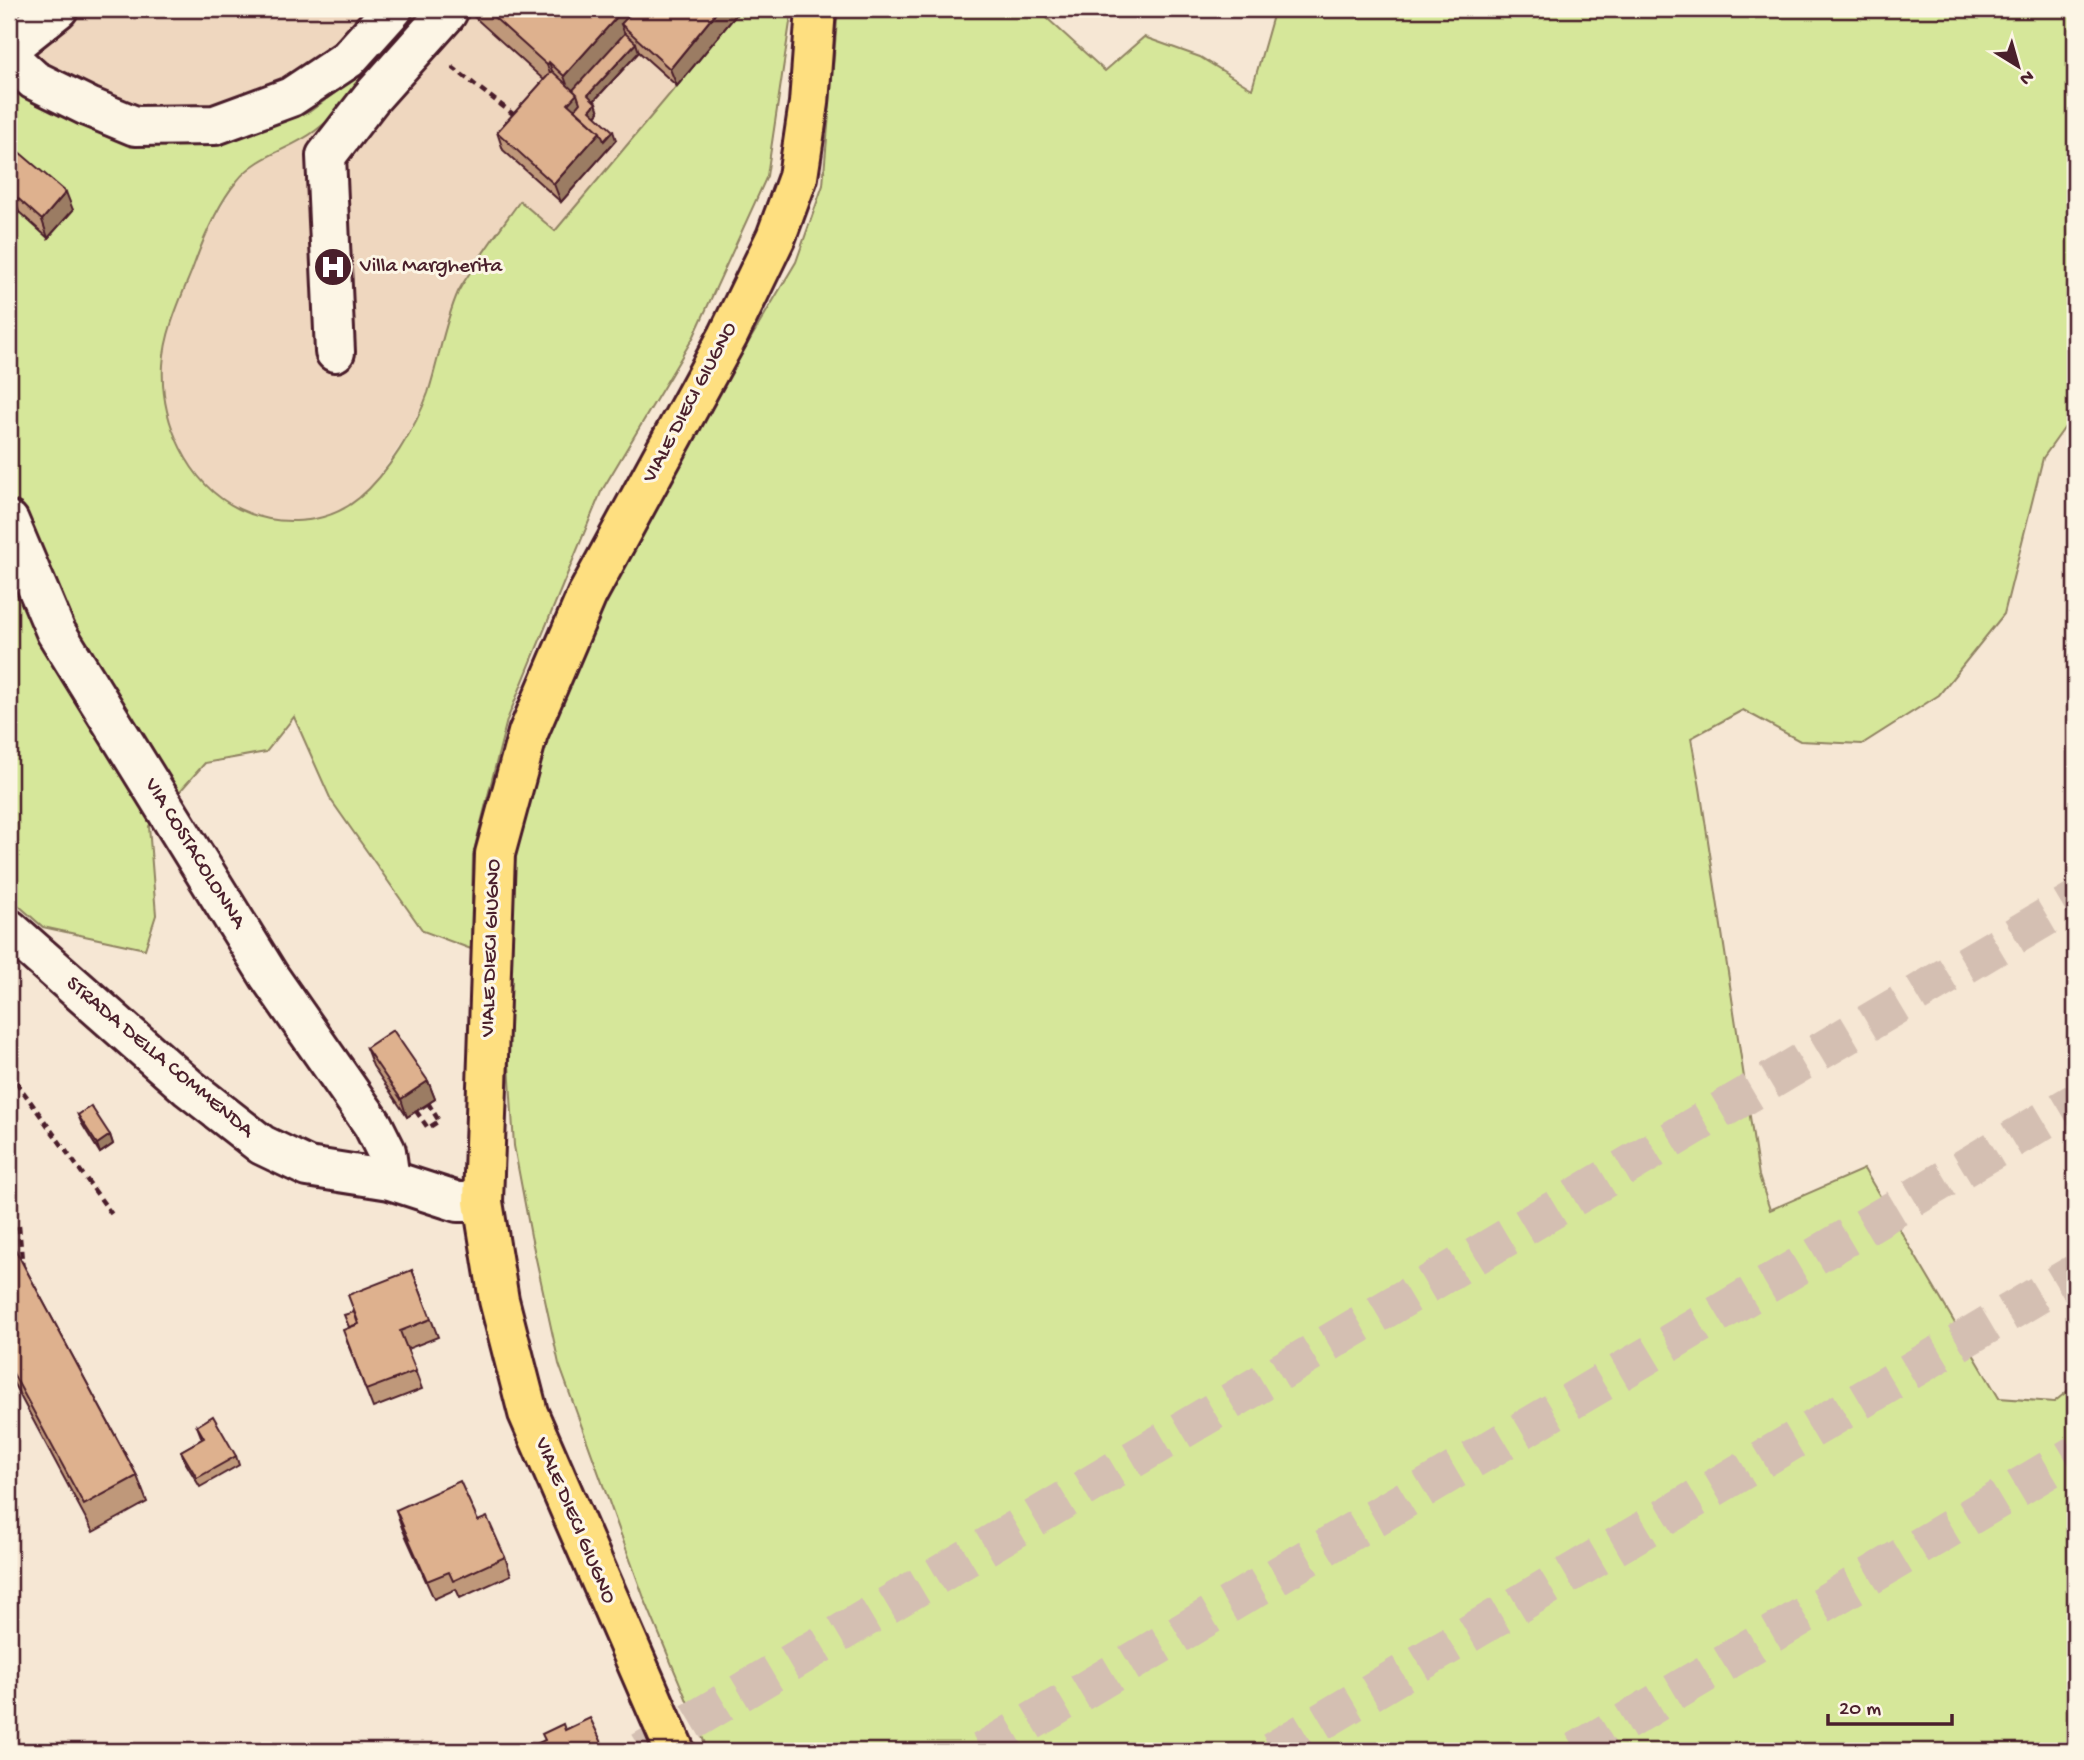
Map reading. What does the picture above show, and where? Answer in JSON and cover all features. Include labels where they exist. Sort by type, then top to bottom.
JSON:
[{"type":"main road","name":"VIALE DIECI GIUGNO","points":[[676,1751],[528,1413],[499,1300],[483,1202],[495,854],[528,733],[587,595],[728,336],[776,237],[798,177],[809,103],[816,9]]},
{"type":"street","points":[[9,48],[58,9]]},
{"type":"street","points":[[9,57],[34,80],[135,126],[215,125],[291,97],[348,59],[393,9]]},
{"type":"street","points":[[335,352],[326,156],[347,127],[449,9]]},
{"type":"street","name":"VIA COSTACOLONNA","points":[[9,521],[56,632],[269,976],[373,1125],[386,1151],[390,1180]]},
{"type":"street","name":"STRADA DELLA COMMENDA","points":[[9,929],[189,1088],[262,1145],[308,1167],[390,1180],[458,1202],[483,1202]]},
{"type":"path","points":[[420,43],[513,114]]},
{"type":"path","points":[[9,1072],[113,1216]]},
{"type":"path","points":[[428,1103],[439,1121],[428,1128],[416,1111],[428,1103]]},
{"type":"path","points":[[19,1226],[20,1237],[23,1271],[15,1258],[11,1261],[9,1228],[19,1226]]},
{"type":"shaded area","points":[[9,9],[410,9],[360,71],[325,101],[291,120],[257,131],[219,137],[91,128],[55,113],[26,93],[9,96]]},
{"type":"shaded area","name":"Villa Margherita","points":[[427,9],[741,9],[555,231],[520,201],[459,289],[427,395],[408,434],[373,485],[339,511],[317,518],[273,520],[253,515],[235,507],[204,482],[188,461],[176,437],[167,412],[163,388],[163,363],[174,315],[204,237],[236,182],[252,165],[313,133],[353,99]]},
{"type":"green space","points":[[410,9],[427,9],[353,99],[305,138],[254,165],[230,190],[206,236],[170,328],[164,353],[163,386],[166,407],[180,448],[205,484],[221,498],[253,515],[285,521],[316,519],[346,507],[370,488],[400,450],[423,406],[458,292],[520,201],[555,231],[741,9],[792,9],[767,176],[694,336],[601,492],[507,720],[473,855],[471,949],[423,931],[331,800],[294,717],[266,752],[205,763],[149,826],[156,915],[145,949],[43,927],[9,897],[9,96],[26,93],[55,113],[91,128],[219,137],[257,131],[309,112],[340,89],[360,71]]},
{"type":"green space","points":[[838,9],[1037,9],[1105,71],[1144,37],[1200,57],[1252,89],[1273,9],[2075,9],[2075,413],[2043,458],[2004,614],[1939,695],[1862,744],[1800,741],[1743,710],[1691,738],[1759,1176],[1770,1210],[1864,1169],[1999,1398],[2054,1402],[2075,1385],[2075,1751],[708,1751],[644,1598],[559,1364],[514,1146],[504,981],[519,819],[532,769],[578,657],[644,518],[796,262],[823,185]]},
{"type":"building","points":[[485,9],[624,9],[564,76],[549,62],[547,65]]},
{"type":"building","points":[[635,9],[719,9],[670,69],[621,24]]},
{"type":"building","points":[[625,33],[636,43],[588,95],[596,103],[590,110],[613,131],[604,141],[600,132],[575,109],[580,103],[573,90]]},
{"type":"building","points":[[552,71],[577,94],[568,104],[600,132],[554,184],[497,132]]},
{"type":"building","points":[[19,152],[66,192],[42,220],[13,194],[9,199],[9,163]]},
{"type":"building","points":[[393,1030],[428,1081],[401,1099],[366,1048]]},
{"type":"building","points":[[91,1106],[110,1135],[97,1144],[78,1115]]},
{"type":"building","points":[[9,1238],[137,1476],[84,1505],[9,1366]]},
{"type":"building","points":[[412,1270],[431,1319],[400,1331],[416,1371],[366,1390],[343,1330],[359,1324],[348,1295]]},
{"type":"building","points":[[354,1312],[358,1324],[349,1327],[344,1315]]},
{"type":"building","points":[[213,1416],[236,1456],[197,1478],[181,1451],[204,1438],[197,1426]]},
{"type":"building","points":[[460,1481],[478,1521],[487,1517],[505,1557],[453,1581],[449,1572],[427,1581],[396,1510]]},
{"type":"building","points":[[590,1718],[606,1751],[523,1750],[545,1740],[542,1734],[563,1724],[565,1730]]},
{"type":"tunnel","points":[[642,1751],[2075,900]]},
{"type":"tunnel","points":[[982,1751],[2075,1102]]},
{"type":"tunnel","points":[[1272,1751],[2075,1273]]},
{"type":"tunnel","points":[[1576,1751],[2075,1454]]},
{"type":"place","name":"Villa Margherita","points":[[333,267]]}]
